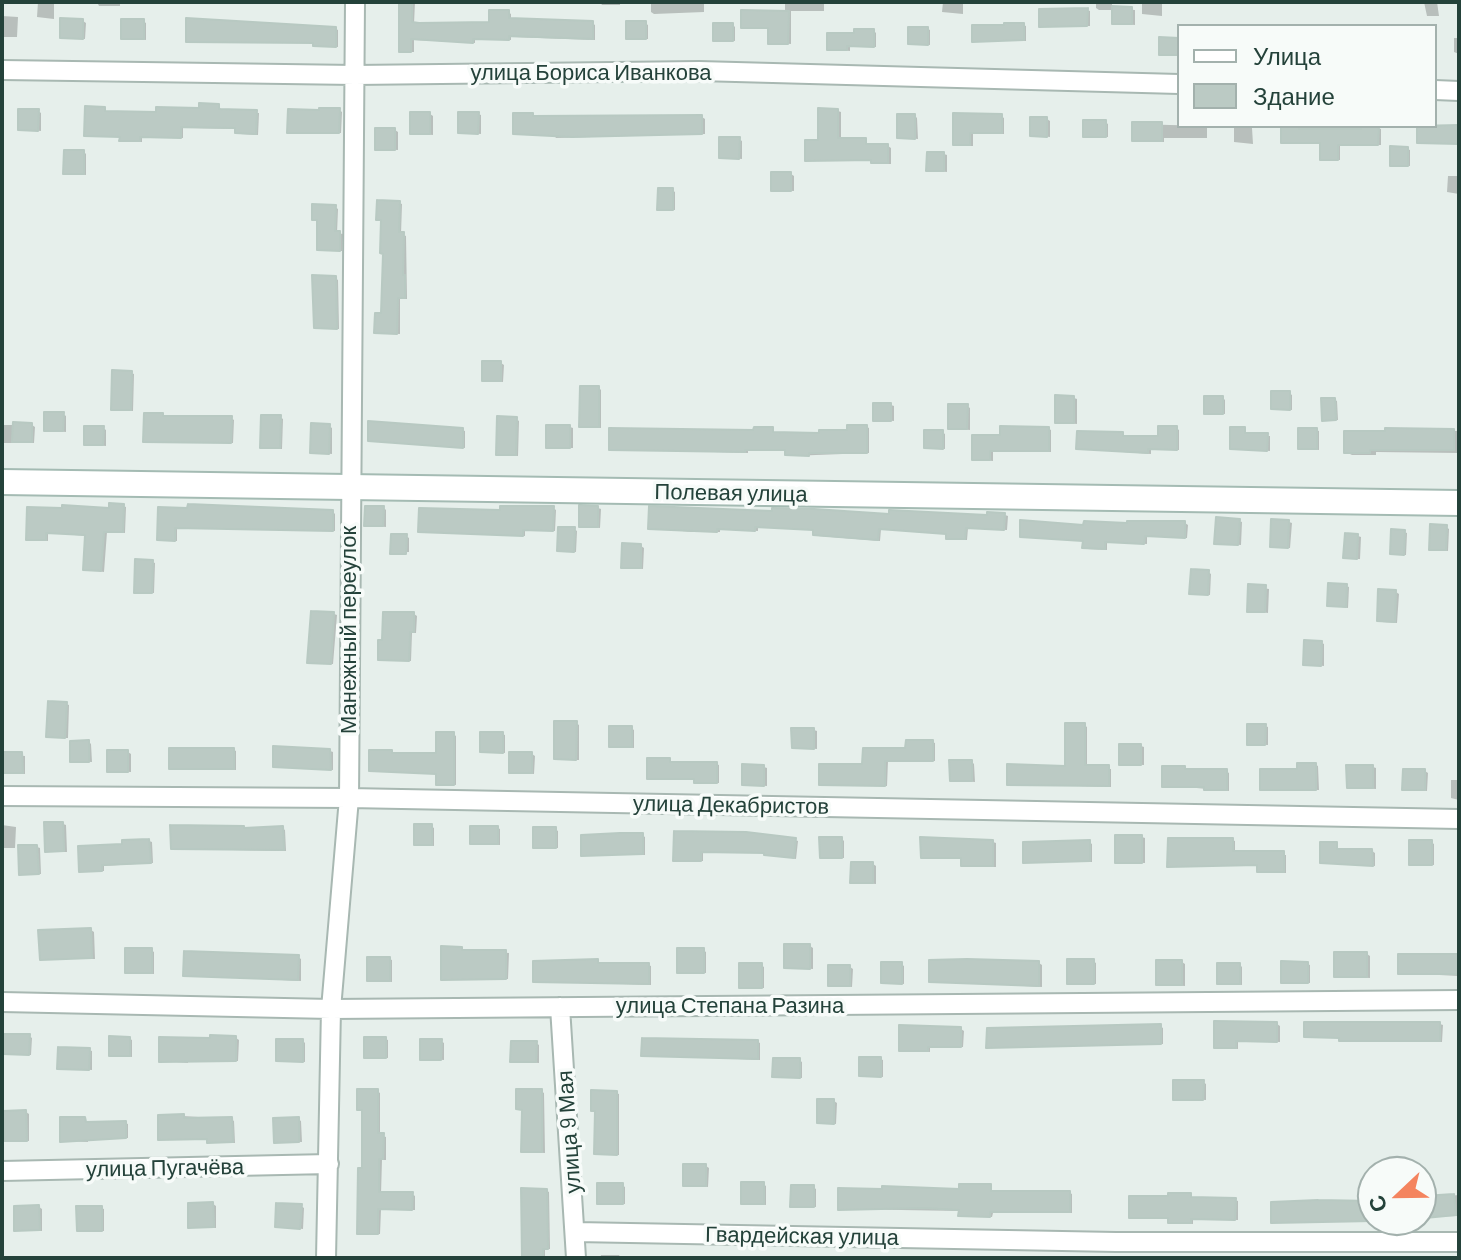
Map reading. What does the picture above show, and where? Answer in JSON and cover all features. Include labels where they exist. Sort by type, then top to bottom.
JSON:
[{"type":"street","name":"Манежный переулок","points":[[326,1258],[331,1009],[349,798],[355,2]]},
{"type":"street","name":"улица Бориса Иванкова","points":[[2,70],[355,75],[699,71],[1177,84]]},
{"type":"street","points":[[1437,90],[1459,91]]},
{"type":"street","name":"Полевая улица","points":[[2,482],[1459,503]]},
{"type":"street","name":"улица Декабристов","points":[[2,796],[349,798],[1459,819]]},
{"type":"street","name":"улица Степана Разина","points":[[2,1002],[331,1009],[1459,1000]]},
{"type":"street","name":"улица 9 Мая","points":[[560,1007],[576,1258]]},
{"type":"street","name":"улица Пугачёва","points":[[2,1171],[329,1164]]},
{"type":"street","name":"Гвардейская улица","points":[[576,1232],[1116,1250],[1459,1242]]},
{"type":"building","points":[[399,2],[412,2],[412,22],[419,23],[489,22],[489,10],[509,10],[509,18],[593,21],[593,39],[509,36],[509,40],[473,39],[473,43],[411,39],[411,52],[399,52]]},
{"type":"building","points":[[1112,6],[1132,7],[1132,24],[1112,24]]},
{"type":"building","points":[[1088,8],[1087,26],[1039,27],[1039,9]]},
{"type":"building","points":[[741,10],[789,11],[788,44],[768,44],[768,28],[741,28]]},
{"type":"building","points":[[60,18],[83,19],[83,39],[60,38]]},
{"type":"building","points":[[186,18],[336,27],[336,47],[313,46],[313,43],[186,42]]},
{"type":"building","points":[[121,19],[144,19],[144,39],[121,39]]},
{"type":"building","points":[[626,21],[646,21],[646,39],[626,39]]},
{"type":"building","points":[[713,23],[733,23],[733,41],[713,41]]},
{"type":"building","points":[[1024,23],[1024,40],[972,42],[972,25]]},
{"type":"building","points":[[908,27],[928,27],[928,45],[908,44]]},
{"type":"building","points":[[854,29],[874,29],[874,47],[847,46],[847,50],[827,50],[827,33],[854,33]]},
{"type":"building","points":[[1159,37],[1177,38],[1177,55],[1159,55]]},
{"type":"building","points":[[199,103],[219,104],[219,109],[257,110],[256,134],[235,133],[235,128],[181,127],[181,138],[140,137],[140,141],[119,141],[120,137],[84,136],[85,106],[105,107],[105,111],[156,112],[156,107],[199,108]]},
{"type":"building","points":[[340,108],[339,133],[287,133],[288,109]]},
{"type":"building","points":[[818,108],[838,109],[838,138],[866,138],[866,144],[888,144],[888,163],[871,163],[871,160],[805,161],[805,140],[818,140]]},
{"type":"building","points":[[18,109],[39,109],[38,131],[18,130]]},
{"type":"building","points":[[410,112],[430,112],[430,134],[410,134]]},
{"type":"building","points":[[458,112],[479,112],[478,134],[458,133]]},
{"type":"building","points":[[513,113],[533,113],[533,116],[702,115],[702,134],[572,137],[513,134]]},
{"type":"building","points":[[953,113],[1002,114],[1002,133],[970,133],[970,145],[953,145]]},
{"type":"building","points":[[897,114],[915,114],[915,139],[897,138]]},
{"type":"building","points":[[1030,117],[1047,117],[1047,137],[1030,136]]},
{"type":"building","points":[[1083,120],[1106,120],[1106,137],[1083,137]]},
{"type":"building","points":[[1132,122],[1162,122],[1162,141],[1132,141]]},
{"type":"building","points":[[1459,125],[1459,144],[1417,143],[1417,128],[1437,128],[1437,126]]},
{"type":"building","points":[[375,128],[395,128],[395,150],[375,150]]},
{"type":"building","points":[[1281,128],[1379,128],[1378,145],[1338,145],[1338,160],[1320,160],[1320,143],[1281,143]]},
{"type":"building","points":[[719,137],[740,137],[739,159],[719,158]]},
{"type":"building","points":[[1390,146],[1408,147],[1408,166],[1390,166]]},
{"type":"building","points":[[64,150],[84,150],[84,174],[63,174]]},
{"type":"building","points":[[927,152],[944,152],[944,171],[926,171]]},
{"type":"building","points":[[771,172],[791,172],[791,191],[771,191]]},
{"type":"building","points":[[658,188],[673,188],[673,210],[657,210]]},
{"type":"building","points":[[377,200],[400,201],[399,232],[404,232],[405,298],[398,298],[397,334],[374,333],[375,313],[381,313],[383,254],[380,253],[381,220],[376,220]]},
{"type":"building","points":[[312,204],[336,205],[335,231],[340,231],[340,251],[317,250],[317,220],[312,220]]},
{"type":"building","points":[[312,275],[336,276],[337,329],[314,328]]},
{"type":"building","points":[[482,361],[501,361],[501,381],[482,381]]},
{"type":"building","points":[[112,370],[132,371],[131,410],[111,410]]},
{"type":"building","points":[[580,386],[599,386],[599,427],[579,427]]},
{"type":"building","points":[[1271,391],[1290,391],[1290,410],[1271,409]]},
{"type":"building","points":[[1055,395],[1074,396],[1074,423],[1055,423]]},
{"type":"building","points":[[1204,396],[1223,396],[1223,414],[1204,414]]},
{"type":"building","points":[[1321,398],[1335,398],[1336,420],[1322,421]]},
{"type":"building","points":[[873,403],[891,403],[891,421],[873,421]]},
{"type":"building","points":[[948,404],[968,404],[967,429],[948,429]]},
{"type":"building","points":[[44,412],[64,412],[63,431],[44,431]]},
{"type":"building","points":[[144,413],[232,416],[231,443],[143,442]]},
{"type":"building","points":[[261,415],[281,415],[280,448],[260,448]]},
{"type":"building","points":[[497,416],[517,417],[516,455],[496,455]]},
{"type":"building","points":[[368,421],[463,428],[463,448],[368,441]]},
{"type":"building","points":[[13,422],[32,423],[32,442],[12,442]]},
{"type":"building","points":[[311,423],[330,424],[329,454],[310,453]]},
{"type":"building","points":[[546,425],[570,425],[570,448],[546,448]]},
{"type":"building","points":[[847,425],[867,425],[867,453],[809,453],[809,456],[785,455],[785,450],[609,450],[609,428],[753,430],[754,427],[773,427],[773,432],[819,433],[819,430],[847,430]]},
{"type":"building","points":[[84,426],[104,426],[103,445],[84,445]]},
{"type":"building","points":[[1000,426],[1049,427],[1049,451],[990,451],[990,460],[972,460],[972,435],[1000,435]]},
{"type":"building","points":[[1158,426],[1177,426],[1177,450],[1148,449],[1148,453],[1076,449],[1077,431],[1158,436]]},
{"type":"building","points":[[1230,427],[1245,427],[1245,433],[1268,433],[1267,451],[1230,449]]},
{"type":"building","points":[[1298,428],[1317,428],[1317,449],[1298,449]]},
{"type":"building","points":[[1385,428],[1454,429],[1454,450],[1344,453],[1344,431],[1385,431]]},
{"type":"building","points":[[924,430],[943,430],[943,449],[924,448]]},
{"type":"building","points":[[109,503],[124,504],[123,532],[104,532],[101,571],[83,570],[85,535],[46,533],[46,540],[26,540],[27,507],[62,508],[62,505],[109,508]]},
{"type":"building","points":[[188,504],[333,510],[333,531],[175,528],[175,541],[157,540],[158,507],[187,508]]},
{"type":"building","points":[[579,505],[598,506],[598,527],[579,527]]},
{"type":"building","points":[[365,506],[384,506],[383,526],[364,526]]},
{"type":"building","points":[[500,506],[554,506],[553,531],[523,530],[523,536],[418,532],[419,508],[500,510]]},
{"type":"building","points":[[649,506],[772,511],[772,508],[814,509],[889,514],[889,510],[987,515],[987,512],[1005,513],[1004,530],[966,528],[965,539],[946,539],[946,534],[879,529],[878,540],[813,535],[813,530],[755,527],[755,531],[717,529],[717,532],[648,529]]},
{"type":"building","points":[[1216,517],[1240,519],[1238,545],[1214,544]]},
{"type":"building","points":[[1271,519],[1289,520],[1288,548],[1270,547]]},
{"type":"building","points":[[1020,520],[1083,525],[1084,521],[1185,521],[1185,538],[1145,536],[1144,544],[1105,542],[1105,549],[1082,548],[1083,541],[1020,537]]},
{"type":"building","points":[[1430,524],[1447,525],[1446,550],[1429,550]]},
{"type":"building","points":[[558,527],[575,527],[574,552],[557,551]]},
{"type":"building","points":[[1391,529],[1405,530],[1404,555],[1390,554]]},
{"type":"building","points":[[1345,533],[1358,534],[1357,559],[1343,558]]},
{"type":"building","points":[[391,534],[407,534],[406,554],[390,554]]},
{"type":"building","points":[[622,543],[641,544],[641,568],[621,568]]},
{"type":"building","points":[[135,559],[153,560],[152,593],[134,593]]},
{"type":"building","points":[[1191,569],[1209,570],[1208,595],[1189,594]]},
{"type":"building","points":[[1328,583],[1347,584],[1346,607],[1327,606]]},
{"type":"building","points":[[1248,584],[1266,585],[1265,612],[1247,612]]},
{"type":"building","points":[[1378,589],[1396,590],[1395,622],[1377,621]]},
{"type":"building","points":[[311,611],[334,612],[331,664],[307,663]]},
{"type":"building","points":[[383,612],[414,612],[409,661],[378,660]]},
{"type":"building","points":[[1304,640],[1322,641],[1321,666],[1303,665]]},
{"type":"building","points":[[48,701],[67,702],[65,738],[46,737]]},
{"type":"building","points":[[554,721],[577,721],[576,760],[554,759]]},
{"type":"building","points":[[1065,723],[1085,723],[1085,765],[1109,765],[1109,786],[1007,785],[1007,764],[1065,766]]},
{"type":"building","points":[[1247,724],[1266,724],[1265,745],[1247,745]]},
{"type":"building","points":[[609,726],[632,726],[632,747],[609,747]]},
{"type":"building","points":[[791,728],[814,728],[814,749],[792,748]]},
{"type":"building","points":[[436,732],[454,732],[454,785],[436,785],[436,774],[369,771],[369,750],[436,753]]},
{"type":"building","points":[[480,732],[503,732],[503,753],[480,752]]},
{"type":"building","points":[[89,740],[89,762],[70,762],[70,741]]},
{"type":"building","points":[[906,740],[933,740],[933,761],[885,761],[885,786],[819,785],[819,764],[862,764],[863,748],[905,748]]},
{"type":"building","points":[[1119,744],[1141,744],[1141,765],[1119,765]]},
{"type":"building","points":[[273,746],[330,749],[331,770],[273,767]]},
{"type":"building","points":[[169,748],[234,748],[234,769],[169,769]]},
{"type":"building","points":[[107,750],[128,750],[128,772],[107,772]]},
{"type":"building","points":[[2,752],[22,752],[23,773],[2,773]]},
{"type":"building","points":[[509,752],[532,752],[532,773],[509,773]]},
{"type":"building","points":[[647,758],[670,758],[670,762],[717,762],[717,783],[694,783],[694,779],[647,779]]},
{"type":"building","points":[[949,760],[972,760],[972,781],[950,781]]},
{"type":"building","points":[[1297,763],[1316,763],[1316,790],[1260,790],[1260,769],[1297,769]]},
{"type":"building","points":[[742,764],[764,765],[764,786],[742,785]]},
{"type":"building","points":[[1346,765],[1373,765],[1373,788],[1347,788]]},
{"type":"building","points":[[1162,766],[1227,769],[1227,790],[1162,787]]},
{"type":"building","points":[[1403,769],[1425,769],[1425,790],[1402,790]]},
{"type":"building","points":[[44,822],[63,822],[64,851],[45,852]]},
{"type":"building","points":[[414,824],[432,824],[432,845],[414,845]]},
{"type":"building","points":[[170,825],[283,826],[284,850],[171,849]]},
{"type":"building","points":[[470,826],[498,826],[498,844],[470,844]]},
{"type":"building","points":[[533,827],[556,827],[556,848],[533,848]]},
{"type":"building","points":[[674,831],[746,832],[796,838],[794,858],[764,853],[701,852],[701,861],[673,861]]},
{"type":"building","points":[[643,833],[643,854],[581,856],[581,835]]},
{"type":"building","points":[[1115,835],[1142,835],[1142,863],[1115,863]]},
{"type":"building","points":[[819,837],[842,837],[842,858],[820,858]]},
{"type":"building","points":[[920,837],[993,840],[993,866],[961,866],[961,858],[921,858]]},
{"type":"building","points":[[1168,838],[1233,838],[1233,851],[1284,851],[1284,872],[1257,872],[1257,865],[1167,867]]},
{"type":"building","points":[[149,839],[151,863],[102,865],[102,871],[79,872],[78,846]]},
{"type":"building","points":[[1090,840],[1090,861],[1023,863],[1023,842]]},
{"type":"building","points":[[1409,840],[1432,840],[1432,865],[1409,865]]},
{"type":"building","points":[[1320,842],[1337,842],[1337,849],[1372,849],[1373,866],[1320,863]]},
{"type":"building","points":[[18,845],[37,845],[39,874],[19,875]]},
{"type":"building","points":[[851,862],[873,862],[873,883],[850,883]]},
{"type":"building","points":[[91,928],[92,958],[40,960],[38,930]]},
{"type":"building","points":[[784,944],[810,944],[810,969],[784,968]]},
{"type":"building","points":[[441,946],[462,947],[462,950],[506,950],[506,979],[441,980]]},
{"type":"building","points":[[125,948],[152,948],[152,973],[125,973]]},
{"type":"building","points":[[677,948],[704,948],[704,973],[677,973]]},
{"type":"building","points":[[184,951],[299,955],[298,980],[183,976]]},
{"type":"building","points":[[1334,952],[1367,952],[1367,977],[1334,977]]},
{"type":"building","points":[[1398,954],[1459,954],[1459,974],[1398,974]]},
{"type":"building","points":[[367,957],[390,957],[390,981],[367,981]]},
{"type":"building","points":[[598,959],[598,963],[649,963],[649,984],[533,982],[533,961]]},
{"type":"building","points":[[1067,959],[1094,959],[1094,984],[1067,984]]},
{"type":"building","points":[[929,960],[1039,961],[1039,986],[929,982]]},
{"type":"building","points":[[1156,960],[1182,960],[1182,985],[1156,985]]},
{"type":"building","points":[[1281,961],[1308,962],[1308,983],[1281,983]]},
{"type":"building","points":[[881,962],[902,962],[902,984],[881,983]]},
{"type":"building","points":[[739,963],[762,963],[762,988],[739,988]]},
{"type":"building","points":[[1217,963],[1240,963],[1240,984],[1217,984]]},
{"type":"building","points":[[828,965],[850,965],[850,986],[828,986]]},
{"type":"building","points":[[1214,1021],[1277,1022],[1277,1042],[1236,1041],[1236,1048],[1214,1048]]},
{"type":"building","points":[[1304,1022],[1440,1022],[1440,1041],[1339,1041],[1339,1038],[1304,1037]]},
{"type":"building","points":[[1161,1024],[1161,1044],[986,1048],[987,1028]]},
{"type":"building","points":[[899,1025],[961,1027],[961,1047],[899,1051]]},
{"type":"building","points":[[3,1034],[30,1034],[29,1055],[3,1054]]},
{"type":"building","points":[[210,1035],[236,1036],[236,1061],[159,1062],[159,1037],[210,1038]]},
{"type":"building","points":[[109,1036],[130,1037],[130,1056],[109,1056]]},
{"type":"building","points":[[364,1037],[386,1037],[386,1058],[364,1058]]},
{"type":"building","points":[[642,1038],[758,1040],[758,1059],[641,1056]]},
{"type":"building","points":[[276,1039],[303,1039],[303,1062],[276,1061]]},
{"type":"building","points":[[420,1039],[442,1039],[441,1060],[420,1060]]},
{"type":"building","points":[[511,1041],[537,1041],[536,1062],[510,1062]]},
{"type":"building","points":[[58,1047],[90,1048],[89,1070],[57,1069]]},
{"type":"building","points":[[859,1057],[881,1057],[881,1077],[859,1076]]},
{"type":"building","points":[[773,1058],[800,1058],[800,1078],[772,1077]]},
{"type":"building","points":[[1173,1080],[1204,1080],[1203,1100],[1173,1100]]},
{"type":"building","points":[[357,1089],[378,1089],[378,1133],[384,1133],[383,1159],[379,1159],[379,1192],[413,1192],[412,1210],[378,1209],[378,1234],[357,1234],[362,1110],[357,1110]]},
{"type":"building","points":[[516,1089],[542,1089],[542,1152],[521,1152],[522,1110],[516,1109]]},
{"type":"building","points":[[591,1090],[617,1091],[617,1155],[594,1154],[595,1111],[591,1111]]},
{"type":"building","points":[[817,1099],[834,1099],[834,1124],[817,1123]]},
{"type":"building","points":[[26,1110],[27,1141],[4,1141],[3,1111]]},
{"type":"building","points":[[184,1114],[184,1118],[232,1117],[233,1142],[158,1140],[158,1115]]},
{"type":"building","points":[[60,1117],[85,1117],[86,1122],[126,1121],[126,1138],[60,1142]]},
{"type":"building","points":[[299,1117],[299,1142],[274,1143],[273,1118]]},
{"type":"building","points":[[683,1164],[706,1164],[706,1186],[683,1186]]},
{"type":"building","points":[[741,1182],[764,1182],[764,1204],[741,1204]]},
{"type":"building","points":[[597,1183],[623,1183],[623,1204],[597,1204]]},
{"type":"building","points":[[959,1184],[991,1184],[991,1191],[1070,1191],[1070,1212],[990,1212],[990,1217],[958,1216],[959,1210],[924,1208],[838,1210],[838,1188],[959,1189]]},
{"type":"building","points":[[791,1185],[814,1185],[814,1207],[790,1207]]},
{"type":"building","points":[[521,1188],[547,1189],[548,1249],[543,1249],[543,1258],[522,1258]]},
{"type":"building","points":[[1168,1193],[1236,1198],[1235,1220],[1191,1219],[1191,1223],[1168,1223],[1168,1218],[1129,1218],[1129,1196],[1168,1196]]},
{"type":"building","points":[[1454,1194],[1456,1215],[1437,1217],[1437,1195]]},
{"type":"building","points":[[1357,1201],[1357,1221],[1271,1223],[1271,1202]]},
{"type":"building","points":[[213,1202],[214,1227],[188,1228],[188,1203]]},
{"type":"building","points":[[276,1203],[302,1204],[300,1229],[275,1227]]},
{"type":"building","points":[[39,1205],[40,1230],[14,1231],[14,1206]]},
{"type":"building","points":[[76,1206],[102,1206],[102,1231],[77,1231]]}]
